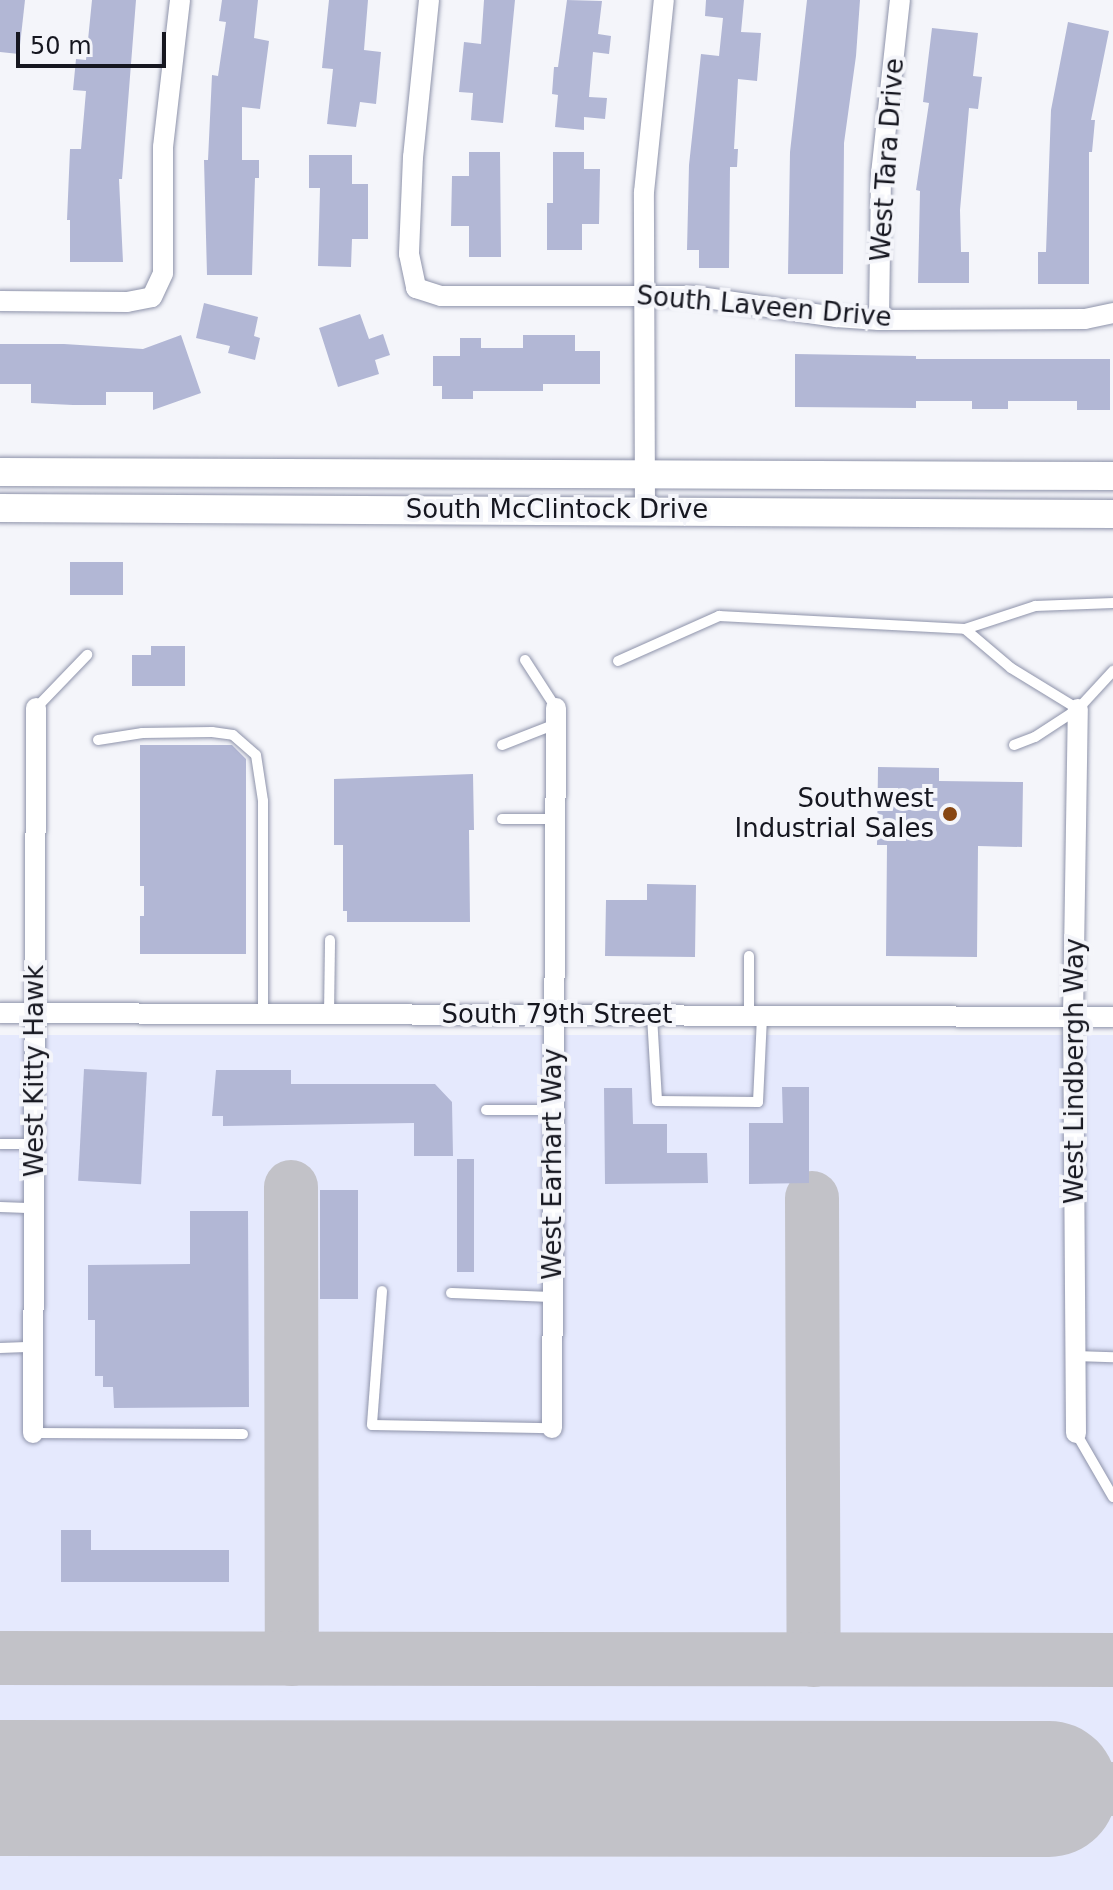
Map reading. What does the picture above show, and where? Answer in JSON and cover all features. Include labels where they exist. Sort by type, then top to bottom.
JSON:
[{"type":"main road","name":"South McClintock Drive","points":[[0,472],[1113,476]]},
{"type":"main road","name":"South McClintock Drive","points":[[0,508],[1113,514]]},
{"type":"street","points":[[0,301],[127,302],[152,297],[163,273],[163,147],[180,0]]},
{"type":"street","name":"South Laveen Drive","points":[[429,0],[413,157],[409,254],[416,288],[441,296],[693,296],[836,317],[879,320],[1085,319],[1113,313]]},
{"type":"street","points":[[645,510],[644,192],[664,0]]},
{"type":"street","name":"West Tara Drive","points":[[879,320],[881,174],[900,0]]},
{"type":"street","name":"West Kitty Hawk","points":[[33,1433],[36,708]]},
{"type":"street","name":"West Lindbergh Way","points":[[1076,1433],[1073,1017],[1078,709]]},
{"type":"street","name":"West Earhart Way","points":[[552,1428],[556,716]]},
{"type":"street","name":"South 79th Street","points":[[0,1013],[1113,1017]]},
{"type":"lane","points":[[618,661],[719,616],[965,629],[1035,606],[1113,603]]},
{"type":"lane","points":[[965,629],[1011,668],[1078,709]]},
{"type":"lane","points":[[36,708],[87,655]]},
{"type":"lane","points":[[502,745],[556,716],[525,660]]},
{"type":"lane","points":[[1014,745],[1035,737],[1078,709],[1113,671]]},
{"type":"lane","points":[[98,740],[142,733],[212,732],[233,735],[256,755],[263,801],[263,1014]]},
{"type":"lane","points":[[502,819],[556,819]]},
{"type":"lane","points":[[329,1015],[330,940]]},
{"type":"lane","points":[[652,1016],[657,1101],[758,1102],[756,1016],[749,956]]},
{"type":"lane","points":[[486,1110],[554,1110]]},
{"type":"lane","points":[[0,1144],[34,1144]]},
{"type":"lane","points":[[0,1207],[34,1208]]},
{"type":"lane","points":[[382,1291],[372,1425],[552,1428]]},
{"type":"lane","points":[[451,1293],[552,1297]]},
{"type":"lane","points":[[0,1348],[33,1347]]},
{"type":"lane","points":[[1075,1356],[1113,1357]]},
{"type":"lane","points":[[33,1433],[243,1434]]},
{"type":"lane","points":[[1076,1433],[1113,1497]]},
{"type":"shaded area","points":[[0,1035],[1113,1035],[1113,1890],[0,1890]]},
{"type":"building","points":[[0,0],[25,0],[19,54],[0,52]]},
{"type":"building","points":[[92,0],[136,0],[122,179],[119,179],[123,262],[70,262],[70,220],[67,220],[70,149],[81,149],[86,91],[73,90],[76,59],[86,60]]},
{"type":"building","points":[[222,0],[258,0],[254,38],[269,41],[260,109],[242,107],[242,160],[259,160],[259,178],[255,178],[252,275],[207,275],[204,160],[208,160],[212,75],[218,76],[226,22],[219,21]]},
{"type":"building","points":[[329,0],[368,0],[364,50],[381,52],[376,104],[360,102],[356,127],[327,124],[333,69],[322,68]]},
{"type":"building","points":[[484,0],[515,0],[503,123],[471,120],[473,93],[459,92],[464,42],[481,44]]},
{"type":"building","points":[[567,0],[602,1],[598,34],[611,36],[609,54],[593,52],[589,97],[607,98],[605,119],[584,117],[584,130],[555,127],[558,95],[552,94],[554,67],[558,67]]},
{"type":"building","points":[[706,0],[744,0],[741,32],[761,33],[757,81],[738,79],[734,149],[738,149],[737,167],[730,167],[729,268],[699,268],[699,250],[687,250],[689,165],[701,54],[719,56],[723,18],[705,16]]},
{"type":"building","points":[[807,0],[860,0],[844,143],[843,274],[788,274],[790,152]]},
{"type":"building","points":[[1068,22],[1109,31],[1091,120],[1095,120],[1092,152],[1089,152],[1089,284],[1038,284],[1038,252],[1046,252],[1051,110]]},
{"type":"building","points":[[932,28],[978,33],[973,76],[982,77],[978,109],[969,108],[960,210],[961,252],[969,252],[969,283],[918,283],[920,191],[916,190],[929,103],[923,102]]},
{"type":"building","points":[[469,152],[500,152],[501,257],[469,257],[469,226],[451,226],[452,176],[469,176]]},
{"type":"building","points":[[553,152],[584,152],[584,169],[600,169],[599,224],[582,224],[582,250],[547,250],[547,203],[553,203]]},
{"type":"building","points":[[309,155],[352,155],[352,184],[368,184],[368,239],[352,239],[351,267],[318,266],[320,188],[309,188]]},
{"type":"building","points":[[204,303],[258,317],[254,336],[260,338],[255,360],[228,353],[230,346],[196,338]]},
{"type":"building","points":[[360,314],[369,339],[383,334],[390,355],[375,360],[379,374],[338,387],[319,328]]},
{"type":"building","points":[[181,335],[201,393],[153,410],[153,392],[106,392],[106,405],[31,403],[31,384],[0,384],[0,344],[143,349]]},
{"type":"building","points":[[523,335],[575,335],[575,351],[600,351],[600,384],[543,384],[543,391],[473,391],[473,399],[442,399],[442,386],[433,386],[433,356],[460,356],[460,338],[481,338],[481,348],[523,348]]},
{"type":"building","points":[[795,354],[916,356],[916,359],[1110,359],[1110,410],[1077,410],[1077,401],[1008,401],[1008,409],[972,409],[972,401],[916,401],[916,408],[795,407]]},
{"type":"building","points":[[70,562],[123,562],[123,595],[70,595]]},
{"type":"building","points":[[151,646],[185,646],[185,686],[132,686],[132,655],[151,655]]},
{"type":"building","points":[[140,745],[232,745],[246,759],[246,954],[140,954],[144,886],[140,886]]},
{"type":"building","points":[[878,767],[939,768],[939,781],[1023,782],[1022,847],[978,846],[977,957],[886,956],[887,845],[877,845]]},
{"type":"building","points":[[473,774],[474,830],[469,830],[470,922],[347,922],[347,911],[343,911],[343,845],[334,845],[334,779]]},
{"type":"building","points":[[647,884],[696,885],[695,957],[605,956],[606,900],[647,900]]},
{"type":"building","points":[[84,1069],[147,1072],[141,1184],[78,1181]]},
{"type":"building","points":[[216,1070],[291,1070],[291,1084],[435,1084],[452,1102],[453,1156],[414,1156],[414,1123],[223,1126],[223,1116],[212,1116]]},
{"type":"building","points":[[782,1087],[809,1087],[809,1183],[749,1184],[749,1123],[783,1123]]},
{"type":"building","points":[[604,1088],[632,1088],[633,1124],[667,1124],[667,1153],[707,1153],[708,1183],[605,1184]]},
{"type":"building","points":[[457,1159],[474,1159],[474,1272],[457,1272]]},
{"type":"building","points":[[320,1190],[358,1190],[358,1299],[320,1299]]},
{"type":"building","points":[[190,1211],[248,1211],[249,1407],[114,1408],[113,1387],[103,1387],[103,1376],[95,1376],[95,1320],[88,1320],[88,1265],[190,1264]]},
{"type":"building","points":[[61,1530],[91,1530],[91,1550],[229,1550],[229,1582],[61,1582]]},
{"type":"taxiway","points":[[291,1187],[292,1659]]},
{"type":"taxiway","points":[[812,1198],[814,1660]]},
{"type":"taxiway","points":[[0,1658],[1113,1660]]},
{"type":"taxiway","points":[[1049,1789],[1113,1789]]},
{"type":"runway","points":[[0,1788],[1049,1789]]},
{"type":"place","name":"Southwest Industrial Sales","points":[[950,814]]}]
